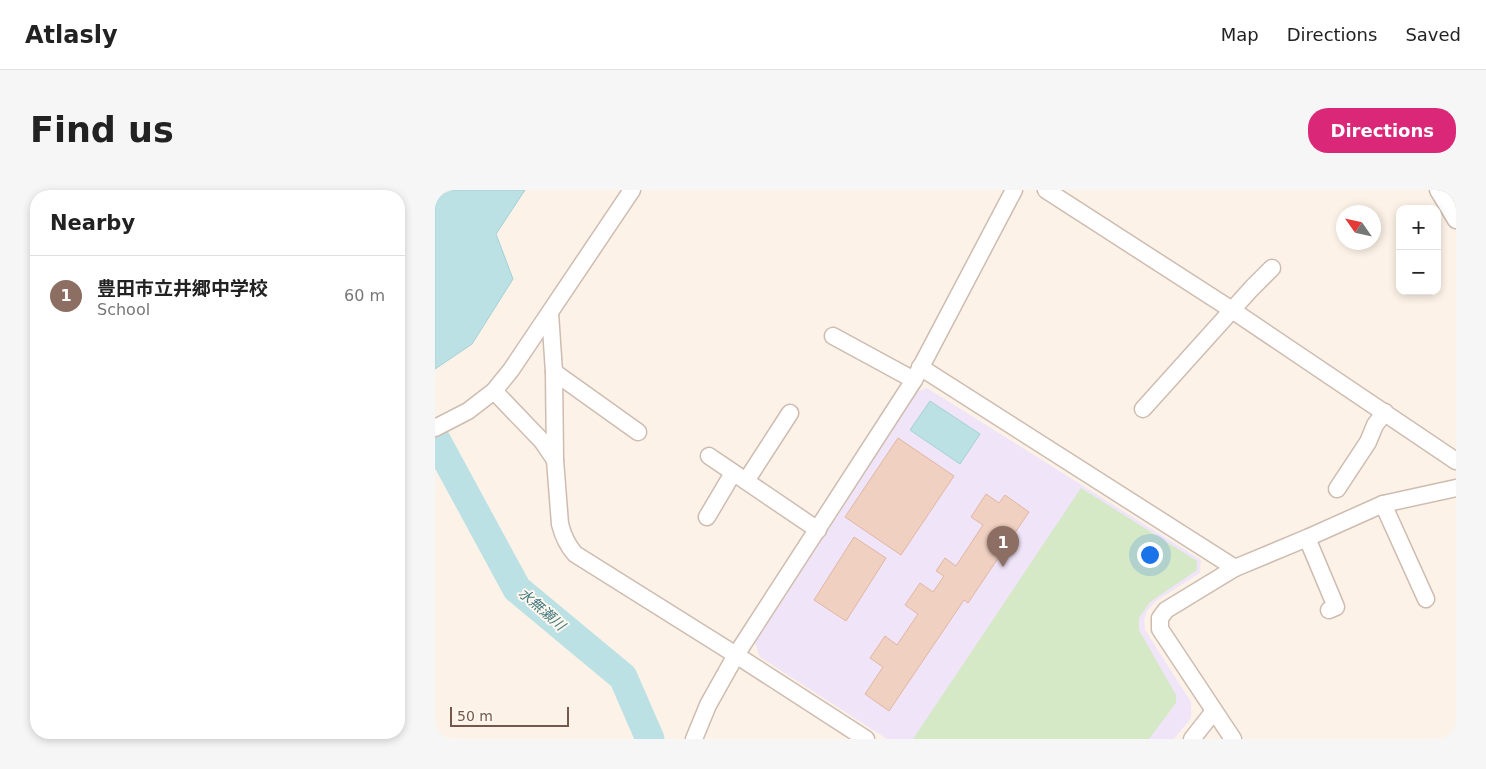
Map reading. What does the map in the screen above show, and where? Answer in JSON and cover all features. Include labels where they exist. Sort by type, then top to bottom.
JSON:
[{"type":"street","points":[[441,426],[468,411],[494,391],[511,370],[632,190]]},
{"type":"street","points":[[694,739],[708,705],[736,655],[917,374],[1014,190]]},
{"type":"street","points":[[1046,190],[1232,310],[1456,461]]},
{"type":"street","points":[[1438,190],[1456,220]]},
{"type":"street","points":[[1143,409],[1272,268]]},
{"type":"street","points":[[550,313],[554,372],[555,460],[560,524],[566,542],[575,554],[866,739]]},
{"type":"street","points":[[833,336],[917,374],[1235,568]]},
{"type":"street","points":[[554,372],[638,432]]},
{"type":"street","points":[[494,391],[542,441],[555,460]]},
{"type":"street","points":[[1337,489],[1368,442],[1375,425],[1385,412]]},
{"type":"street","points":[[707,517],[789,413]]},
{"type":"street","points":[[709,456],[818,530]]},
{"type":"street","points":[[1233,739],[1160,629],[1160,618],[1166,610],[1235,568],[1383,504],[1456,488]]},
{"type":"street","points":[[1383,504],[1426,599]]},
{"type":"street","points":[[1307,538],[1336,607],[1329,610]]},
{"type":"street","points":[[1192,739],[1214,711]]},
{"type":"shaded area","points":[[927,388],[1201,560],[1200,573],[1156,601],[1147,611],[1144,620],[1145,630],[1191,702],[1191,718],[1174,739],[887,739],[760,657],[755,643],[918,391]]},
{"type":"green space","points":[[1081,488],[1197,561],[1197,570],[1150,602],[1139,618],[1139,630],[1176,695],[1176,703],[1149,739],[913,739]]},
{"type":"water","points":[[435,190],[525,190],[496,234],[513,279],[472,344],[435,369]]},
{"type":"water","points":[[930,401],[980,434],[960,464],[910,430]]},
{"type":"building","points":[[898,438],[954,476],[901,555],[845,517]]},
{"type":"building","points":[[986,494],[999,503],[1005,495],[1029,512],[968,603],[964,600],[889,711],[865,694],[883,667],[870,658],[885,636],[897,645],[918,614],[905,605],[920,583],[933,592],[944,576],[936,571],[945,558],[956,566],[983,525],[971,517]]},
{"type":"building","points":[[854,537],[886,558],[846,621],[814,600]]},
{"type":"waterway","name":"水無瀬川","points":[[435,438],[517,589],[623,677],[650,739]]},
{"type":"place","name":"豊田市立井郷中学校","points":[[1003,567]]}]
